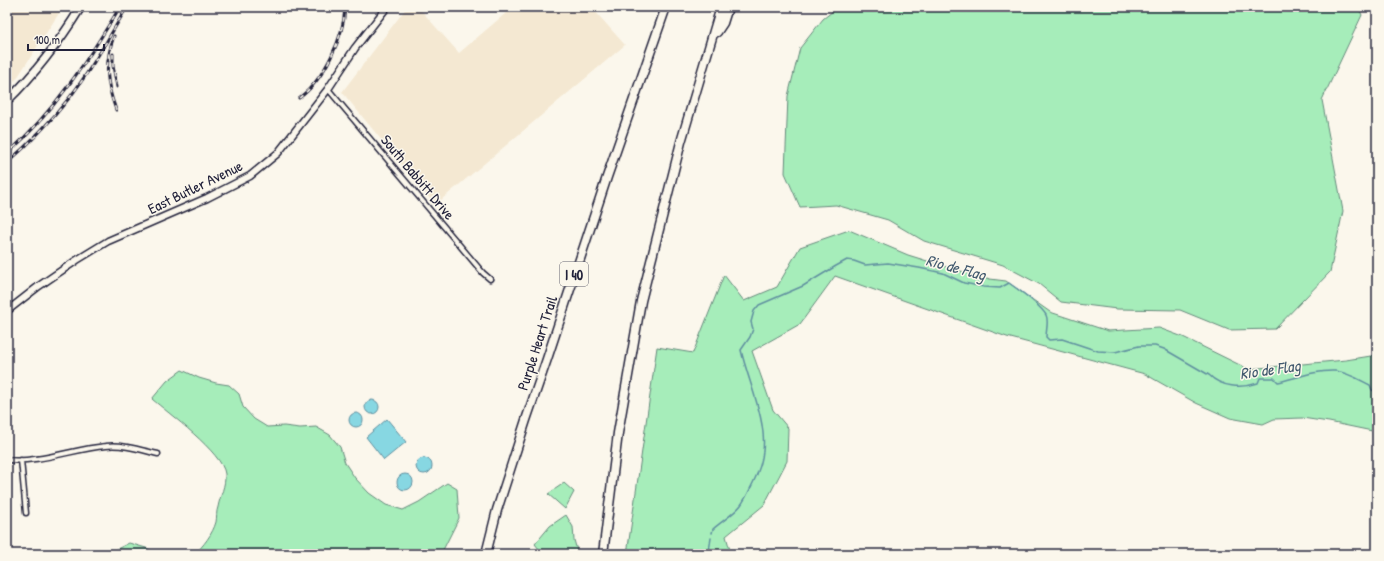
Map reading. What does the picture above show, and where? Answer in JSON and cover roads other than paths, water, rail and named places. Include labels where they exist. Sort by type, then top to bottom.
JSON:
[{"type":"highway","points":[[639,87],[641,72],[662,7]]},
{"type":"highway","name":"Purple Heart Trail","points":[[486,554],[497,510],[526,420],[666,7]]},
{"type":"highway","points":[[603,554],[618,433],[641,301],[681,142],[721,7]]},
{"type":"highway","points":[[712,40],[723,23],[728,7]]},
{"type":"main road","points":[[8,98],[52,49],[81,7]]},
{"type":"main road","name":"East Butler Avenue","points":[[7,311],[44,282],[108,241],[207,198],[250,176],[278,153],[328,89],[355,48],[387,7]]},
{"type":"street","name":"South Babbitt Drive","points":[[328,89],[483,273],[490,279]]},
{"type":"street","points":[[7,460],[22,460],[106,446],[129,447],[158,454]]},
{"type":"street","points":[[22,460],[26,513]]},
{"type":"water","points":[[369,400],[375,400],[379,404],[379,410],[375,414],[369,414],[365,410],[365,404]]},
{"type":"water","points":[[353,413],[359,413],[363,417],[363,423],[359,427],[353,427],[349,423],[349,417]]},
{"type":"water","points":[[387,419],[406,442],[384,460],[366,437]]},
{"type":"water","points":[[421,458],[427,458],[432,463],[430,472],[427,474],[421,474],[416,469],[416,463]]},
{"type":"water","points":[[402,474],[408,474],[413,479],[411,488],[408,490],[402,490],[397,485],[397,479]]},
{"type":"waterway","name":"Rio de Flag","points":[[712,533],[713,529],[735,511],[743,502],[757,475],[762,460],[763,439],[760,414],[741,350],[750,337],[753,329],[751,322],[754,311],[759,305],[803,286],[847,260],[865,265],[888,263],[919,268],[943,273],[964,283],[984,287],[1000,288],[1009,283],[1034,302],[1046,315],[1046,337],[1049,340],[1062,339],[1098,351],[1115,352],[1139,346],[1155,346],[1164,349],[1219,382],[1232,386],[1252,385],[1258,383],[1260,378],[1274,378],[1278,382],[1313,373],[1335,371],[1358,379],[1370,385],[1372,390],[1377,392]]},
{"type":"waterway","name":"Rio de Flag","points":[[709,551],[711,538]]},
{"type":"railway","points":[[7,154],[40,121],[69,85],[120,7]]},
{"type":"railway","points":[[7,163],[40,132],[70,97],[93,64],[127,7]]},
{"type":"railway","points":[[299,98],[317,80],[331,57],[341,31],[345,7]]},
{"type":"railway","points":[[114,36],[109,55],[108,82],[116,110]]},
{"type":"railway","points":[[113,54],[113,66],[117,87]]}]
